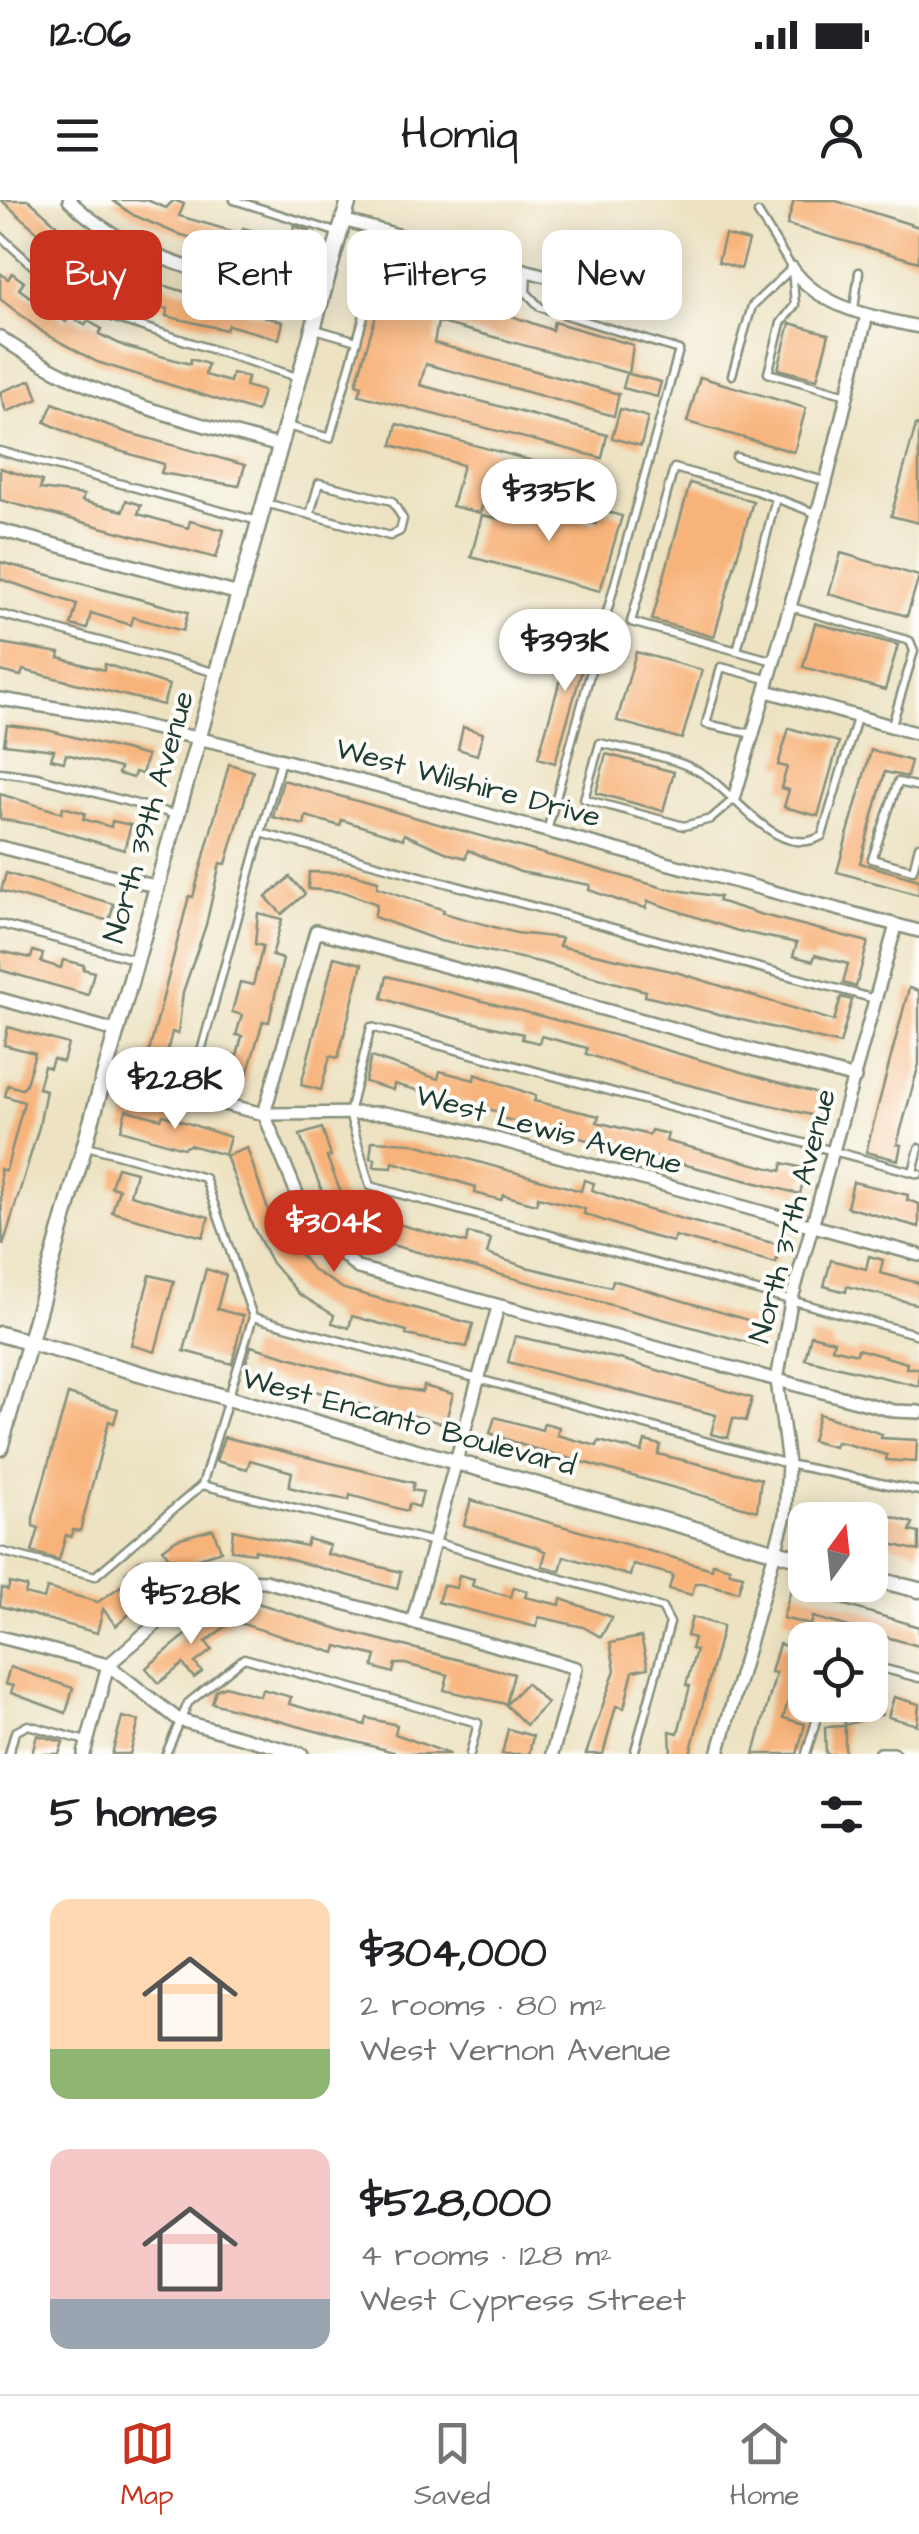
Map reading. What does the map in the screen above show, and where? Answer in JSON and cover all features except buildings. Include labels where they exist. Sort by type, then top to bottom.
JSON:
[{"type":"street","points":[[68,200],[116,234],[182,263]]},
{"type":"street","name":"North 39th Avenue","points":[[327,280],[348,200]]},
{"type":"street","points":[[342,227],[359,230]]},
{"type":"street","points":[[522,268],[542,274]]},
{"type":"street","points":[[792,268],[808,291],[867,315],[919,328]]},
{"type":"street","points":[[734,799],[826,482],[867,315]]},
{"type":"street","name":"North 39th Avenue","points":[[0,1448],[316,320]]},
{"type":"street","points":[[0,337],[62,376],[138,408],[280,446]]},
{"type":"street","points":[[0,530],[239,594]]},
{"type":"street","points":[[769,686],[919,734]]},
{"type":"street","name":"West Wilshire Drive","points":[[0,699],[87,713],[282,759],[919,931]]},
{"type":"street","points":[[0,848],[158,887]]},
{"type":"street","name":"North 37th Avenue","points":[[718,1754],[776,1553],[788,1496],[788,1464],[777,1380],[791,1302],[896,925]]},
{"type":"street","points":[[855,1078],[316,932],[264,1114],[310,1225],[358,1268],[894,1411],[919,1412]]},
{"type":"street","points":[[0,1000],[116,1031]]},
{"type":"street","name":"West Lewis Avenue","points":[[104,1074],[264,1114],[384,1113],[438,1123],[919,1255]]},
{"type":"street","points":[[412,1623],[498,1307]]},
{"type":"street","name":"West Encanto Boulevard","points":[[0,1334],[788,1556]]},
{"type":"street","points":[[85,1748],[108,1665],[189,1596],[223,1579],[265,1581],[576,1668],[552,1754]]},
{"type":"street","points":[[888,1582],[919,1590]]},
{"type":"street","points":[[0,1637],[108,1665],[179,1720],[302,1754]]},
{"type":"lane","points":[[234,200],[342,227]]},
{"type":"lane","points":[[758,213],[792,268],[795,305],[781,323],[768,373],[847,395]]},
{"type":"lane","points":[[0,236],[43,275],[109,316],[299,377]]},
{"type":"lane","points":[[732,375],[752,306],[792,268]]},
{"type":"lane","points":[[528,270],[526,292],[540,307],[680,350],[547,830]]},
{"type":"lane","points":[[854,310],[860,272]]},
{"type":"lane","points":[[286,426],[330,438],[363,320]]},
{"type":"lane","points":[[313,329],[357,341]]},
{"type":"lane","points":[[0,451],[259,521]]},
{"type":"lane","points":[[736,457],[826,482]]},
{"type":"lane","points":[[776,662],[631,622],[674,468],[817,514]]},
{"type":"lane","points":[[264,503],[390,536],[400,531],[403,519],[392,501],[319,482],[310,514]]},
{"type":"lane","points":[[736,651],[776,498]]},
{"type":"lane","points":[[791,607],[910,641],[914,651],[891,726]]},
{"type":"lane","points":[[0,614],[218,674]]},
{"type":"lane","points":[[754,734],[706,724],[721,667],[769,686]]},
{"type":"lane","points":[[734,799],[711,819],[684,826],[584,798],[600,743],[699,771],[784,837],[808,841],[822,836],[858,717]]},
{"type":"lane","points":[[189,1095],[282,759]]},
{"type":"lane","points":[[0,772],[38,778],[176,815]]},
{"type":"lane","points":[[919,774],[917,786],[898,782],[872,860],[912,870],[919,846]]},
{"type":"lane","points":[[261,833],[876,1000]]},
{"type":"lane","points":[[0,924],[138,961]]},
{"type":"lane","points":[[919,1148],[916,1173],[371,1026],[349,1113],[370,1186],[919,1335]]},
{"type":"lane","points":[[0,1551],[95,1576],[202,1485],[253,1317],[205,1178],[85,1145]]},
{"type":"lane","points":[[253,1317],[788,1464],[919,1491]]},
{"type":"lane","points":[[202,1485],[434,1542],[662,1608],[670,1622],[634,1754]]},
{"type":"lane","points":[[166,1754],[188,1704],[244,1658],[478,1722],[470,1754]]},
{"type":"lane","points":[[888,1669],[919,1678]]},
{"type":"lane","points":[[806,1754],[816,1722]]},
{"type":"lane","points":[[8,1754],[15,1732],[28,1725],[85,1748]]}]
